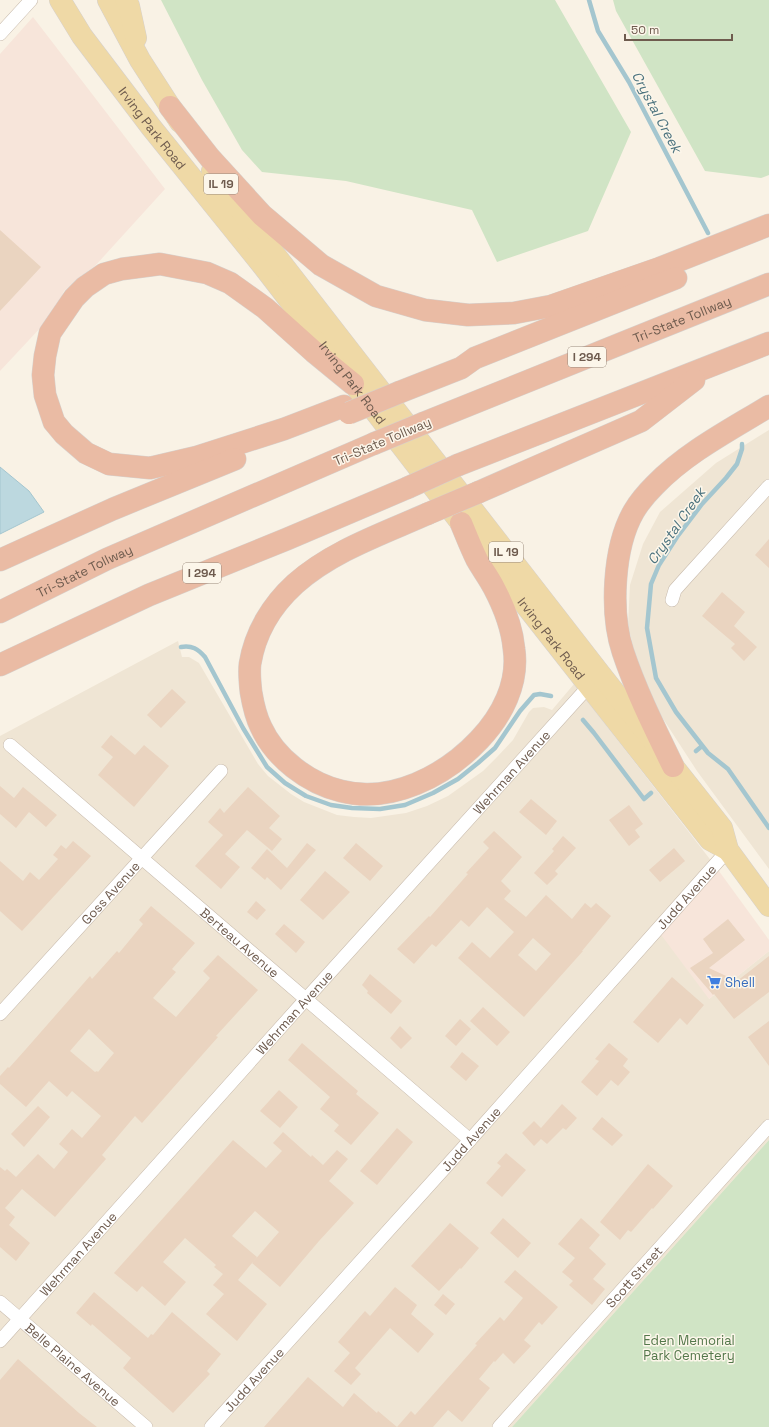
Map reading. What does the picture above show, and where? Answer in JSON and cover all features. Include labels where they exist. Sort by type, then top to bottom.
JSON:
[{"type":"highway","points":[[170,107],[210,158],[262,215],[321,265],[376,296],[425,310],[468,315],[514,313],[551,306],[660,268],[769,225]]},
{"type":"highway","points":[[0,560],[113,508],[346,409],[398,389],[461,368],[475,358],[769,239]]},
{"type":"highway","points":[[346,409],[197,457],[150,468],[109,464],[86,453],[64,434],[54,422],[45,396],[43,375],[45,356],[50,334],[74,298],[85,287],[104,274],[122,269],[160,264],[207,273],[230,282],[265,308],[314,352],[353,384]]},
{"type":"highway","name":"Tri-State Tollway","points":[[0,612],[107,560],[373,444],[769,284]]},
{"type":"highway","name":"I 294","points":[[0,665],[149,595],[287,540],[458,465],[769,343]]},
{"type":"highway","points":[[461,523],[477,560],[494,586],[511,632],[515,650],[515,667],[513,683],[508,698],[483,736],[474,745],[452,763],[427,779],[392,791],[376,794],[361,794],[332,789],[317,783],[285,761],[276,751],[261,728],[252,699],[250,682],[250,664],[259,634],[266,618],[295,584],[346,550],[641,421],[716,363]]},
{"type":"highway","points":[[672,766],[623,652],[617,625],[616,583],[624,535],[634,512],[641,501],[656,484],[684,459],[769,406]]},
{"type":"main road","name":"Irving Park Road","points":[[60,0],[82,36],[137,109],[264,266],[461,523],[710,840],[728,850]]},
{"type":"main road","name":"Irving Park Road","points":[[108,0],[140,60],[224,188],[672,766],[722,828],[728,850],[769,906]]},
{"type":"main road","points":[[126,0],[129,6],[140,60]]},
{"type":"street","points":[[0,34],[31,0]]},
{"type":"street","points":[[672,600],[675,590],[769,486]]},
{"type":"street","name":"Wehrman Avenue","points":[[0,1341],[589,686]]},
{"type":"street","name":"Berteau Avenue","points":[[10,745],[470,1140]]},
{"type":"street","name":"Goss Avenue","points":[[0,1014],[221,771]]},
{"type":"street","name":"Judd Avenue","points":[[211,1427],[470,1140],[728,850]]},
{"type":"street","name":"Scott Street","points":[[499,1427],[769,1126]]},
{"type":"street","name":"Belle Plaine Avenue","points":[[0,1302],[146,1427]]},
{"type":"shaded area","points":[[33,17],[165,189],[95,266],[78,278],[64,291],[58,304],[43,325],[0,371],[0,54]]},
{"type":"shaded area","points":[[769,430],[769,869],[697,771],[658,711],[639,671],[628,625],[630,585],[643,544],[660,512],[716,463]]},
{"type":"shaded area","points":[[178,641],[182,657],[189,657],[199,663],[258,764],[268,776],[304,802],[337,815],[354,817],[371,818],[406,813],[427,806],[448,796],[483,771],[497,757],[513,740],[529,712],[533,708],[544,707],[552,710],[574,684],[716,867],[709,999],[769,951],[769,1140],[512,1427],[0,1427],[0,736]]},
{"type":"shaded area","points":[[716,867],[769,940],[769,951],[709,999],[659,932]]},
{"type":"green space","points":[[161,0],[555,0],[631,132],[588,231],[497,262],[472,210],[346,181],[262,172],[242,150],[202,80]]},
{"type":"green space","points":[[613,0],[769,0],[769,175],[761,178],[705,171],[616,11]]},
{"type":"green space","name":"Eden Memorial Park Cemetery","points":[[769,1140],[769,1427],[512,1427]]},
{"type":"water","points":[[0,467],[29,491],[44,512],[0,534]]},
{"type":"building","points":[[0,230],[41,267],[0,311]]},
{"type":"building","points":[[769,539],[769,568],[755,555]]},
{"type":"building","points":[[722,592],[745,612],[734,626],[757,647],[744,661],[731,648],[735,644],[702,616]]},
{"type":"building","points":[[172,689],[186,702],[161,728],[147,715]]},
{"type":"building","points":[[111,735],[135,755],[144,745],[169,766],[134,807],[98,775],[113,757],[101,747]]},
{"type":"building","points":[[0,786],[14,798],[23,787],[57,815],[46,827],[29,812],[16,828],[0,814]]},
{"type":"building","points":[[248,787],[280,816],[269,828],[282,839],[272,851],[247,830],[225,854],[240,867],[221,889],[195,866],[223,835],[208,822],[220,808],[224,813]]},
{"type":"building","points":[[531,799],[557,821],[546,835],[519,812]]},
{"type":"building","points":[[629,805],[643,824],[635,830],[640,837],[629,846],[609,820]]},
{"type":"building","points":[[494,831],[522,857],[501,881],[511,891],[504,899],[526,917],[546,895],[572,919],[585,903],[591,908],[596,903],[611,916],[583,951],[524,1017],[458,958],[472,942],[490,958],[514,932],[487,907],[469,927],[461,920],[436,947],[432,944],[414,964],[397,949],[429,916],[430,917],[468,874],[466,873],[489,848],[483,842]],"holes":[[[533,938],[551,954],[536,971],[518,955]]]},
{"type":"building","points":[[563,836],[576,848],[555,871],[558,874],[547,885],[534,873],[554,851],[552,849]]},
{"type":"building","points":[[73,841],[91,856],[22,931],[0,911],[0,861],[23,881],[30,872],[39,880],[58,859],[53,855],[61,845],[66,849]]},
{"type":"building","points":[[307,843],[316,850],[281,890],[267,877],[265,880],[251,868],[267,849],[287,868]]},
{"type":"building","points":[[356,843],[383,866],[370,881],[343,858]]},
{"type":"building","points":[[674,848],[685,861],[660,882],[649,870]]},
{"type":"building","points":[[325,871],[350,892],[323,920],[300,900]]},
{"type":"building","points":[[256,901],[266,910],[257,920],[247,912]]},
{"type":"building","points":[[151,906],[195,943],[172,969],[176,972],[153,998],[176,1017],[210,978],[203,971],[218,955],[258,990],[216,1036],[218,1037],[142,1123],[135,1116],[102,1155],[106,1159],[55,1217],[22,1189],[5,1208],[15,1217],[9,1225],[30,1243],[16,1261],[0,1247],[0,1167],[5,1171],[7,1169],[16,1177],[38,1154],[54,1169],[68,1152],[59,1144],[72,1129],[82,1138],[101,1116],[72,1091],[67,1097],[49,1081],[26,1107],[0,1084],[0,1076],[8,1067],[9,1068],[90,976],[92,979],[117,951],[119,953],[143,924],[139,920]],"holes":[[[89,1029],[114,1053],[98,1072],[95,1072],[70,1051]]]},
{"type":"building","points":[[728,919],[745,940],[709,968],[737,981],[769,956],[769,992],[734,1019],[690,968],[713,953],[703,939]]},
{"type":"building","points":[[284,924],[305,942],[296,953],[275,934]]},
{"type":"building","points":[[370,974],[402,1001],[391,1014],[367,993],[368,991],[362,985]]},
{"type":"building","points":[[672,977],[704,1005],[687,1025],[680,1018],[658,1043],[633,1022]]},
{"type":"building","points":[[483,1007],[510,1032],[497,1046],[470,1021]]},
{"type":"building","points":[[460,1019],[471,1029],[456,1046],[445,1036]]},
{"type":"building","points":[[769,1021],[769,1066],[748,1037]]},
{"type":"building","points":[[400,1026],[412,1038],[401,1049],[390,1038]]},
{"type":"building","points":[[302,1043],[358,1091],[356,1094],[379,1113],[351,1145],[334,1131],[339,1125],[320,1109],[330,1097],[288,1060]]},
{"type":"building","points":[[609,1043],[628,1059],[623,1066],[630,1072],[618,1086],[611,1080],[597,1096],[581,1082],[599,1061],[595,1059]]},
{"type":"building","points":[[462,1052],[479,1066],[466,1081],[450,1067]]},
{"type":"building","points":[[279,1090],[298,1107],[280,1128],[260,1111]]},
{"type":"building","points":[[562,1104],[577,1118],[566,1130],[563,1128],[547,1144],[541,1139],[534,1146],[522,1133],[534,1121],[541,1128]]},
{"type":"building","points":[[38,1106],[50,1117],[24,1147],[11,1134]]},
{"type":"building","points":[[602,1117],[623,1135],[612,1146],[592,1129]]},
{"type":"building","points":[[397,1128],[413,1142],[377,1185],[360,1171]]},
{"type":"building","points":[[283,1132],[311,1157],[312,1155],[323,1165],[337,1150],[348,1159],[329,1181],[354,1203],[280,1287],[252,1263],[238,1280],[267,1304],[237,1341],[206,1314],[224,1294],[213,1285],[223,1274],[214,1267],[216,1265],[185,1238],[163,1262],[186,1282],[165,1306],[142,1286],[137,1292],[114,1273],[233,1140],[266,1168],[282,1151],[273,1143]],"holes":[[[255,1211],[279,1232],[253,1262],[257,1257],[232,1236]]]},
{"type":"building","points":[[506,1153],[526,1170],[502,1197],[486,1183],[501,1166],[497,1163]]},
{"type":"building","points":[[648,1164],[673,1186],[631,1232],[628,1230],[620,1240],[600,1222]]},
{"type":"building","points":[[503,1218],[531,1243],[518,1258],[490,1233]]},
{"type":"building","points":[[581,1218],[600,1235],[589,1248],[606,1264],[593,1279],[605,1289],[592,1305],[569,1285],[573,1281],[562,1272],[575,1258],[558,1244]]},
{"type":"building","points":[[450,1223],[479,1248],[439,1291],[411,1266]]},
{"type":"building","points":[[515,1270],[558,1307],[542,1325],[539,1322],[524,1340],[531,1346],[514,1364],[503,1353],[495,1362],[494,1361],[479,1379],[490,1388],[462,1422],[448,1410],[433,1427],[397,1427],[411,1411],[415,1415],[477,1345],[475,1344],[500,1317],[504,1321],[523,1298],[504,1282]]},
{"type":"building","points":[[395,1287],[417,1305],[411,1314],[434,1334],[418,1353],[390,1328],[355,1368],[361,1374],[351,1385],[334,1371],[350,1353],[338,1342],[365,1311],[370,1316]]},
{"type":"building","points":[[94,1292],[148,1338],[151,1334],[153,1335],[172,1312],[221,1354],[207,1371],[210,1374],[173,1413],[123,1368],[131,1358],[92,1324],[91,1326],[76,1313]]},
{"type":"building","points":[[443,1294],[455,1304],[446,1315],[434,1305]]},
{"type":"building","points":[[18,1359],[97,1427],[0,1427],[0,1380]]},
{"type":"building","points":[[308,1377],[343,1407],[354,1393],[377,1413],[378,1411],[397,1427],[264,1427]]},
{"type":"waterway","name":"Crystal Creek","points":[[589,0],[598,31],[629,82],[708,233]]},
{"type":"waterway","name":"Crystal Creek","points":[[742,444],[742,449],[737,464],[702,504],[677,537],[659,565],[651,584],[647,628],[656,678],[676,712],[708,753],[728,769],[769,828]]},
{"type":"waterway","points":[[181,647],[194,648],[205,657],[243,728],[267,767],[285,783],[306,796],[331,805],[352,808],[380,809],[405,805],[433,793],[458,779],[495,748],[520,711],[534,695],[540,694],[551,696]]},
{"type":"waterway","points":[[583,720],[644,799],[651,793]]},
{"type":"waterway","points":[[696,751],[702,746]]},
{"type":"place","name":"Shell","points":[[714,982]]}]
